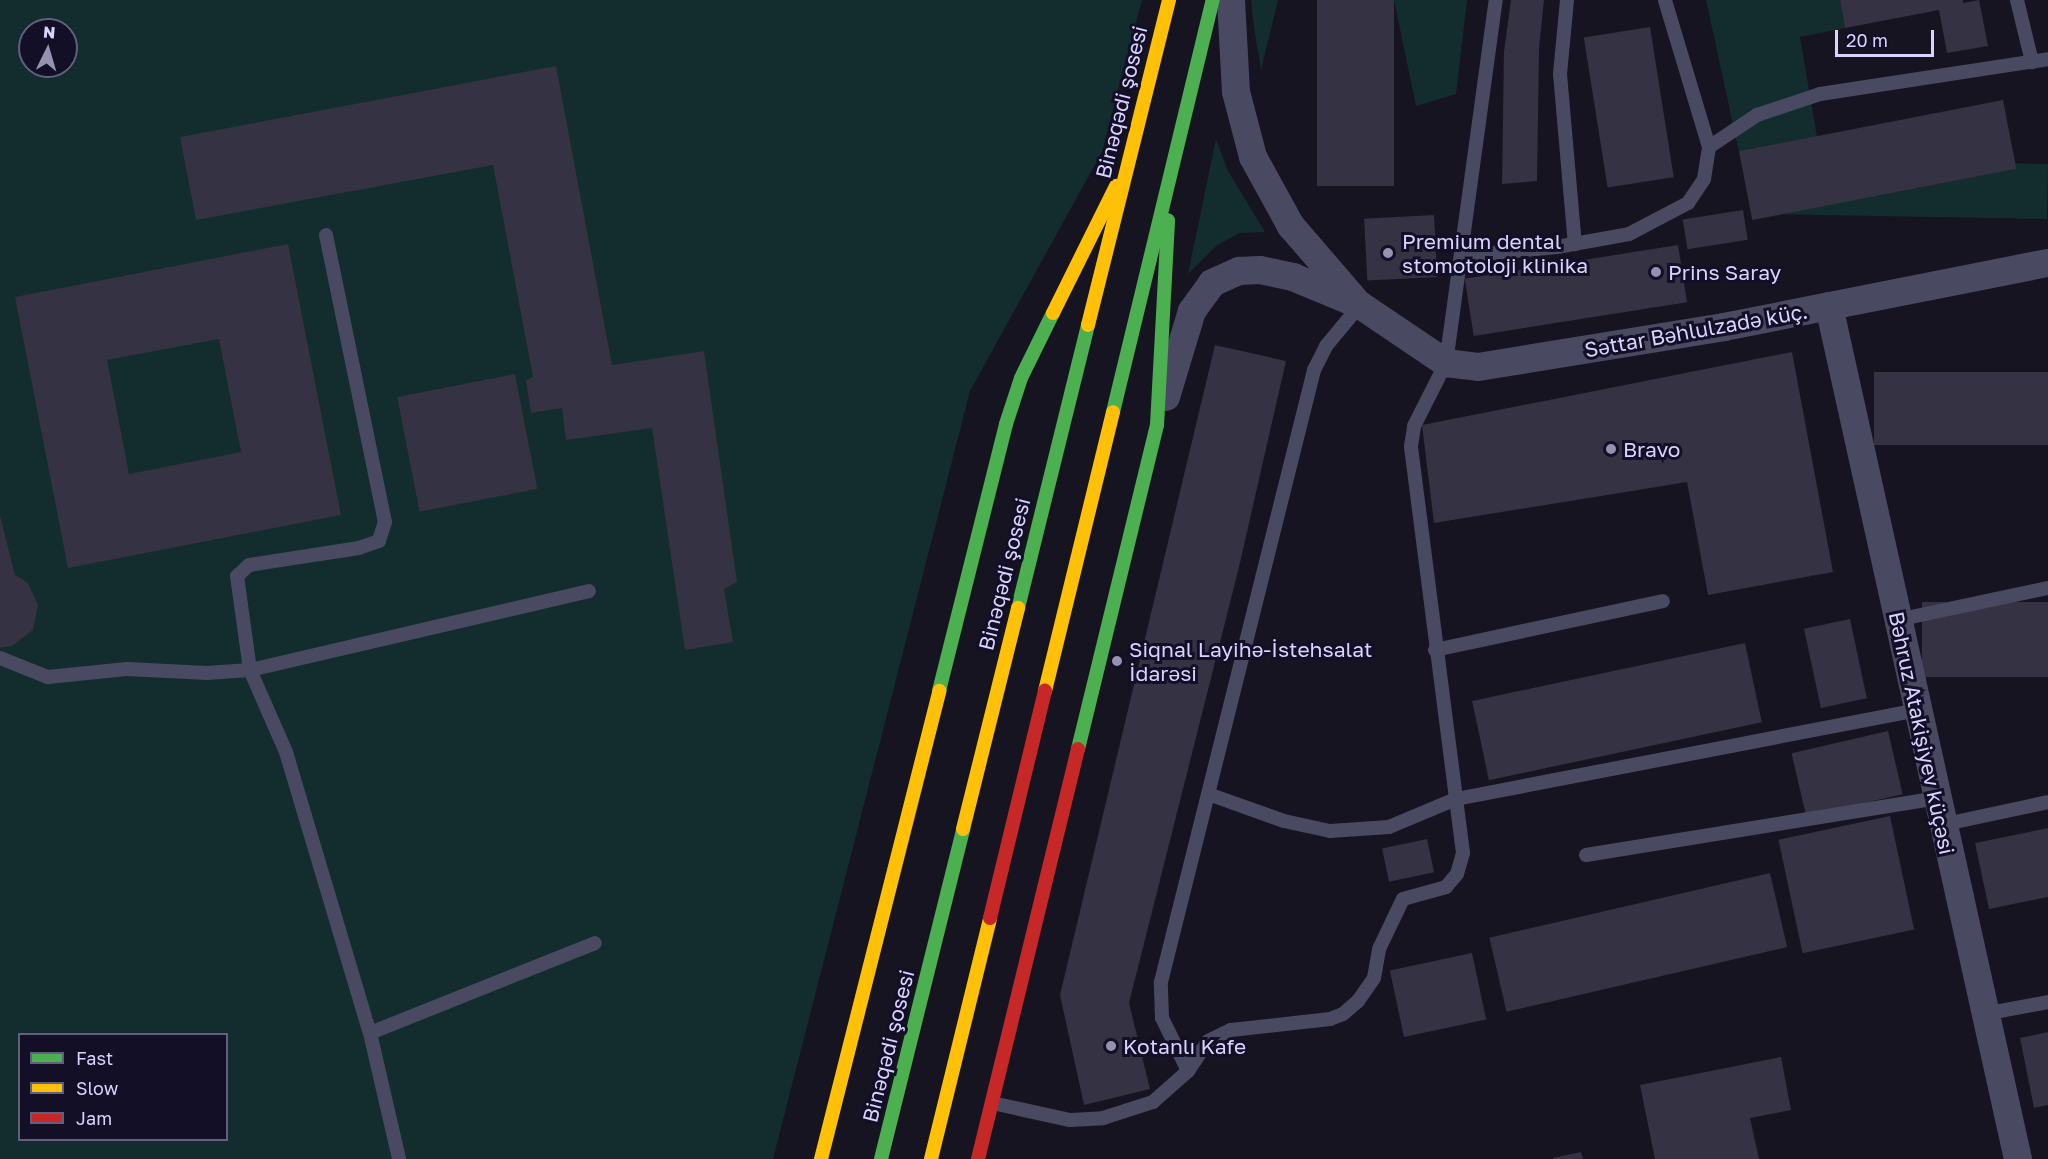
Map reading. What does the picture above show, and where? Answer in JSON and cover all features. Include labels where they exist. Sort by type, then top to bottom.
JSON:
[{"type":"main road","name":"Binəqədi şosesi","points":[[881,1159],[1125,168],[1169,0]]},
{"type":"main road","points":[[931,1159],[1213,0]]},
{"type":"main road","points":[[821,1159],[1010,413],[1029,361],[1125,168]]},
{"type":"main road","points":[[978,1159],[1158,425],[1170,182]]},
{"type":"street","points":[[1231,0],[1236,92],[1252,157],[1291,226],[1360,304]]},
{"type":"street","name":"Səttar Bəhlulzadə küç.","points":[[1360,304],[1446,363],[1478,367],[1829,306],[2048,263]]},
{"type":"street","points":[[1158,425],[1192,311],[1202,294],[1224,275],[1260,270],[1293,277],[1360,304]]},
{"type":"street","name":"Bəhruz Atakişiyev küçəsi","points":[[1829,306],[1939,811],[2018,1159]]},
{"type":"lane","points":[[992,1103],[1070,1120],[1103,1118],[1153,1102],[1188,1071],[1208,1041],[1231,1030],[1329,1019],[1358,1001],[1374,978],[1379,948],[1403,899],[1446,887],[1457,874],[1463,853],[1435,650],[1411,446],[1417,418],[1446,363],[1496,0]]},
{"type":"lane","points":[[1567,0],[1560,74],[1575,244]]},
{"type":"lane","points":[[1462,256],[1575,244],[1629,234],[1688,203],[1704,179],[1709,147],[1665,0]]},
{"type":"lane","points":[[2017,0],[2032,62]]},
{"type":"lane","points":[[1709,147],[1757,115],[1820,94],[2048,59]]},
{"type":"lane","points":[[326,235],[385,522],[379,541],[358,548],[249,565],[237,576],[250,670],[286,752],[370,1033],[399,1159]]},
{"type":"lane","points":[[1188,1071],[1162,1018],[1161,982],[1211,795],[1314,370],[1326,346],[1360,304]]},
{"type":"lane","points":[[1897,620],[2048,588]]},
{"type":"lane","points":[[0,658],[48,677],[127,669],[207,673],[250,670],[589,591]]},
{"type":"lane","points":[[1435,650],[1663,601]]},
{"type":"lane","points":[[1211,795],[1284,821],[1330,831],[1389,827],[1456,799],[1917,710]]},
{"type":"lane","points":[[1586,855],[1939,811],[2048,802]]},
{"type":"lane","points":[[370,1033],[595,943]]},
{"type":"lane","points":[[1984,1014],[2048,1002]]},
{"type":"green space","points":[[0,0],[1142,0],[1102,152],[970,391],[773,1159],[0,1159]]},
{"type":"green space","points":[[1251,0],[1278,0],[1261,70],[1254,28]]},
{"type":"green space","points":[[1394,0],[1467,0],[1456,94],[1416,106]]},
{"type":"green space","points":[[1706,0],[1840,0],[1845,28],[1800,37],[1817,137],[1739,152]]},
{"type":"green space","points":[[1216,139],[1228,171],[1265,232],[1239,233],[1216,246],[1188,274]]},
{"type":"green space","points":[[1776,159],[2048,164],[2047,219],[1775,214]]},
{"type":"building","points":[[1317,0],[1394,0],[1394,186],[1317,186]]},
{"type":"building","points":[[1511,0],[1544,0],[1539,48],[1537,181],[1502,184],[1504,52]]},
{"type":"building","points":[[1840,0],[1963,0],[1963,3],[1979,0],[1988,46],[1947,53],[1939,10],[1845,28]]},
{"type":"building","points":[[1650,27],[1674,177],[1608,188],[1584,37]]},
{"type":"building","points":[[556,66],[612,365],[704,351],[737,582],[724,589],[733,642],[685,650],[652,428],[566,440],[562,408],[531,413],[526,380],[533,377],[493,165],[196,220],[180,137]]},
{"type":"building","points":[[2003,100],[2016,169],[1752,220],[1739,151]]},
{"type":"building","points":[[1743,210],[1748,240],[1687,249],[1683,220]]},
{"type":"building","points":[[1434,215],[1437,277],[1367,281],[1364,219]]},
{"type":"building","points":[[288,244],[341,515],[68,568],[15,297]],"holes":[[[219,339],[241,452],[129,474],[107,360]]]},
{"type":"building","points":[[1678,245],[1687,302],[1474,336],[1465,279]]},
{"type":"building","points":[[1215,345],[1286,361],[1239,567],[1129,1003],[1150,1089],[1084,1105],[1060,995]]},
{"type":"building","points":[[1792,352],[1833,572],[1708,595],[1687,482],[1434,523],[1422,425]]},
{"type":"building","points":[[1874,372],[2048,372],[2048,445],[1874,445]]},
{"type":"building","points":[[515,374],[537,489],[420,512],[397,397]]},
{"type":"building","points":[[0,515],[15,575],[28,583],[38,605],[33,630],[12,646],[0,648]]},
{"type":"building","points":[[1922,602],[2048,602],[2048,677],[1922,677]]},
{"type":"building","points":[[1850,619],[1867,698],[1821,708],[1804,629]]},
{"type":"building","points":[[1745,643],[1762,722],[1489,780],[1472,701]]},
{"type":"building","points":[[1888,731],[1903,794],[1806,817],[1792,753]]},
{"type":"building","points":[[1890,816],[1914,929],[1803,953],[1778,840]]},
{"type":"building","points":[[2048,828],[2048,897],[1989,909],[1975,843]]},
{"type":"building","points":[[1427,839],[1434,872],[1389,882],[1382,849]]},
{"type":"building","points":[[1770,873],[1787,947],[1506,1012],[1489,938]]},
{"type":"building","points":[[1472,953],[1486,1020],[1404,1037],[1390,970]]},
{"type":"building","points":[[2048,1032],[2048,1105],[2034,1108],[2020,1038]]},
{"type":"building","points":[[1781,1057],[1791,1110],[1750,1118],[1759,1159],[1655,1159],[1640,1085]]},
{"type":"building","points":[[1581,1152],[1583,1159],[1553,1159],[1553,1158]]},
{"type":"traffic: fast","points":[[1113,412],[1213,0]]},
{"type":"traffic: fast","points":[[1078,749],[1157,425],[1168,220]]},
{"type":"traffic: fast","points":[[939,691],[1006,424],[1021,378],[1053,313]]},
{"type":"traffic: fast","points":[[1018,608],[1088,325]]},
{"type":"traffic: fast","points":[[881,1159],[963,829]]},
{"type":"traffic: slow","points":[[1088,325],[1169,0]]},
{"type":"traffic: slow","points":[[1053,313],[1116,186]]},
{"type":"traffic: slow","points":[[1045,691],[1113,412]]},
{"type":"traffic: slow","points":[[963,829],[1018,608]]},
{"type":"traffic: slow","points":[[821,1159],[939,691]]},
{"type":"traffic: slow","points":[[931,1159],[990,918]]},
{"type":"traffic: jam","points":[[990,918],[1045,691]]},
{"type":"traffic: jam","points":[[978,1159],[1078,749]]},
{"type":"place","name":"Premium dental stomotoloji klinika","points":[[1388,253]]},
{"type":"place","name":"Prins Saray","points":[[1656,272]]},
{"type":"place","name":"Bravo","points":[[1611,449]]},
{"type":"place","name":"Siqnal Layihə-İstehsalat İdarəsi","points":[[1117,661]]},
{"type":"place","name":"Kotanlı Kafe","points":[[1111,1046]]}]
